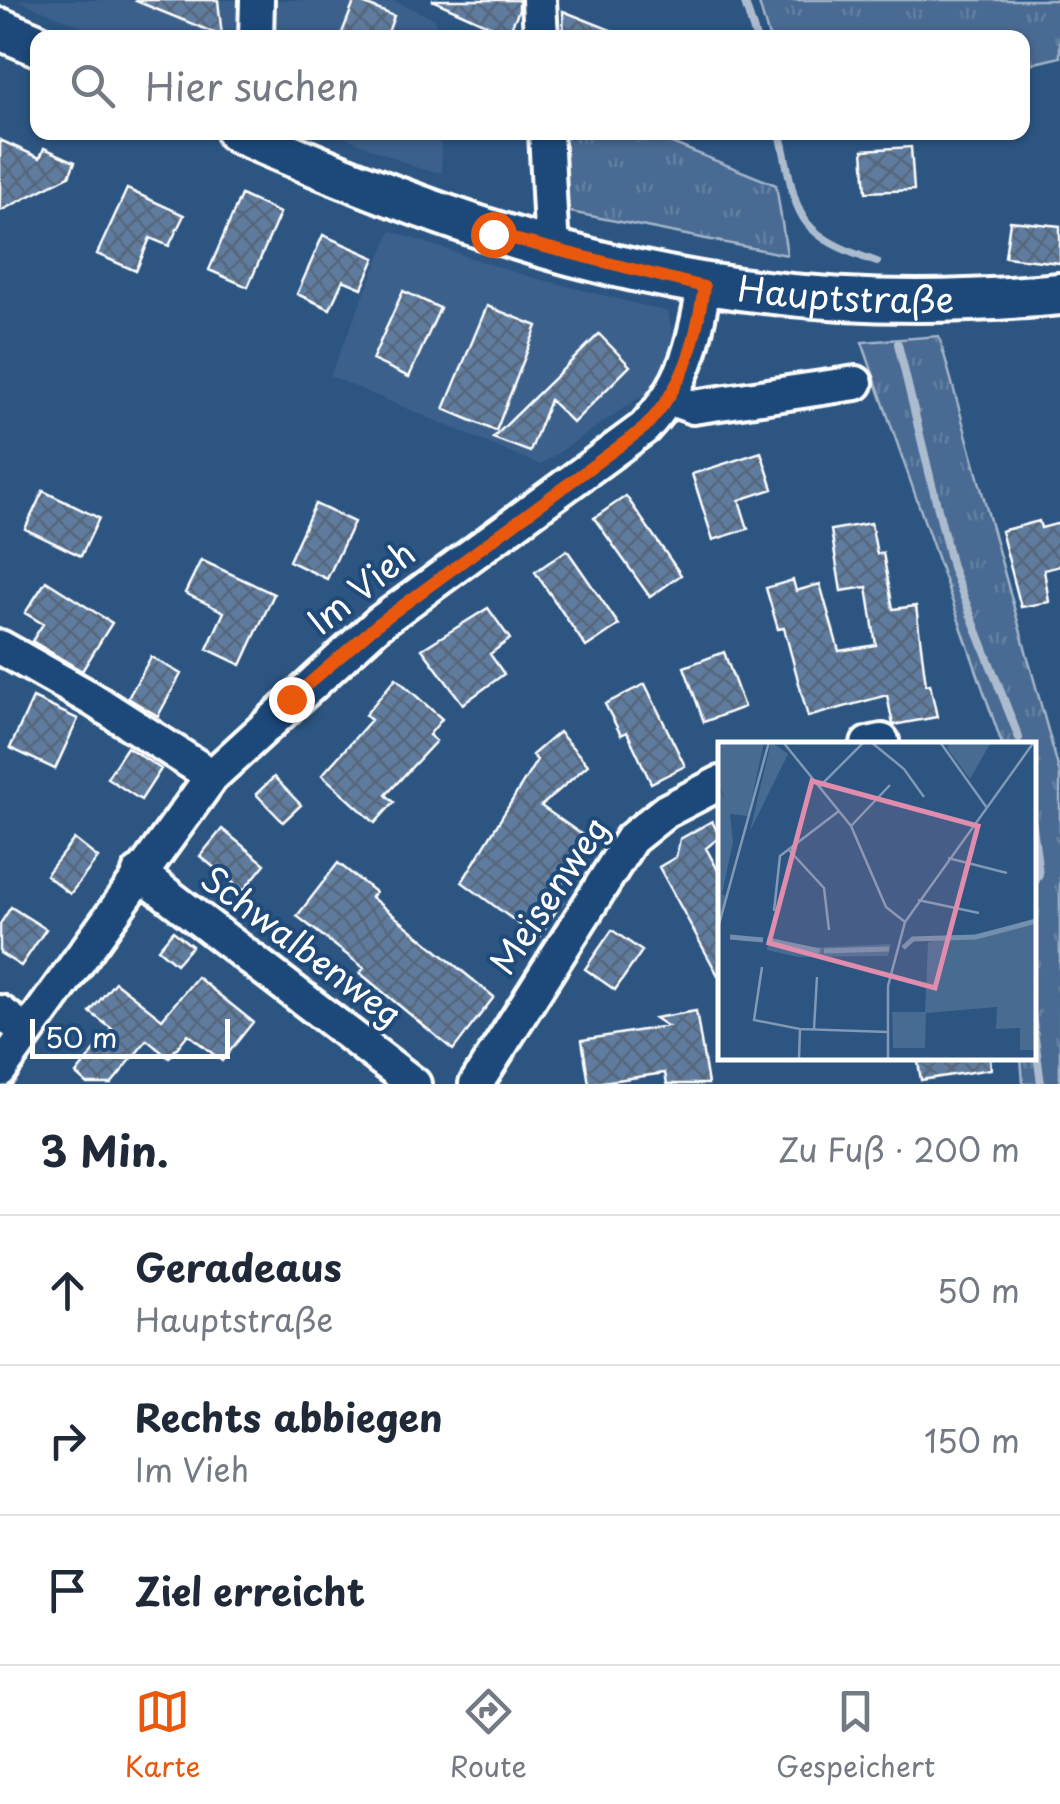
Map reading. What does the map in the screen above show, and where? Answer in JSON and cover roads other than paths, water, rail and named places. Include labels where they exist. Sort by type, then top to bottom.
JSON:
[{"type":"main road","points":[[0,29],[30,42]]},
{"type":"main road","name":"Hauptstraße","points":[[259,140],[430,213],[552,252],[704,287],[904,304],[1060,294]]},
{"type":"street","points":[[256,30],[257,0]]},
{"type":"street","points":[[539,0],[541,30]]},
{"type":"street","points":[[546,140],[552,252]]},
{"type":"street","name":"Im Vieh","points":[[0,1070],[212,776],[379,623],[644,428],[671,399],[684,374],[704,287]]},
{"type":"street","points":[[671,399],[694,407],[856,383]]},
{"type":"street","points":[[0,648],[92,699],[212,776]]},
{"type":"street","name":"Meisenweg","points":[[476,1084],[631,839],[666,811],[718,784]]},
{"type":"street","name":"Schwalbenweg","points":[[139,874],[414,1084]]},
{"type":"street","points":[[0,1012],[27,1032]]},
{"type":"waterway","points":[[744,0],[753,30]]},
{"type":"waterway","points":[[782,140],[796,202],[813,230],[828,241],[877,262]]},
{"type":"waterway","points":[[898,344],[952,567],[1019,738]]},
{"type":"waterway","points":[[1035,842],[1039,874],[1035,881]]},
{"type":"waterway","points":[[1035,1038],[1041,1084]]}]
